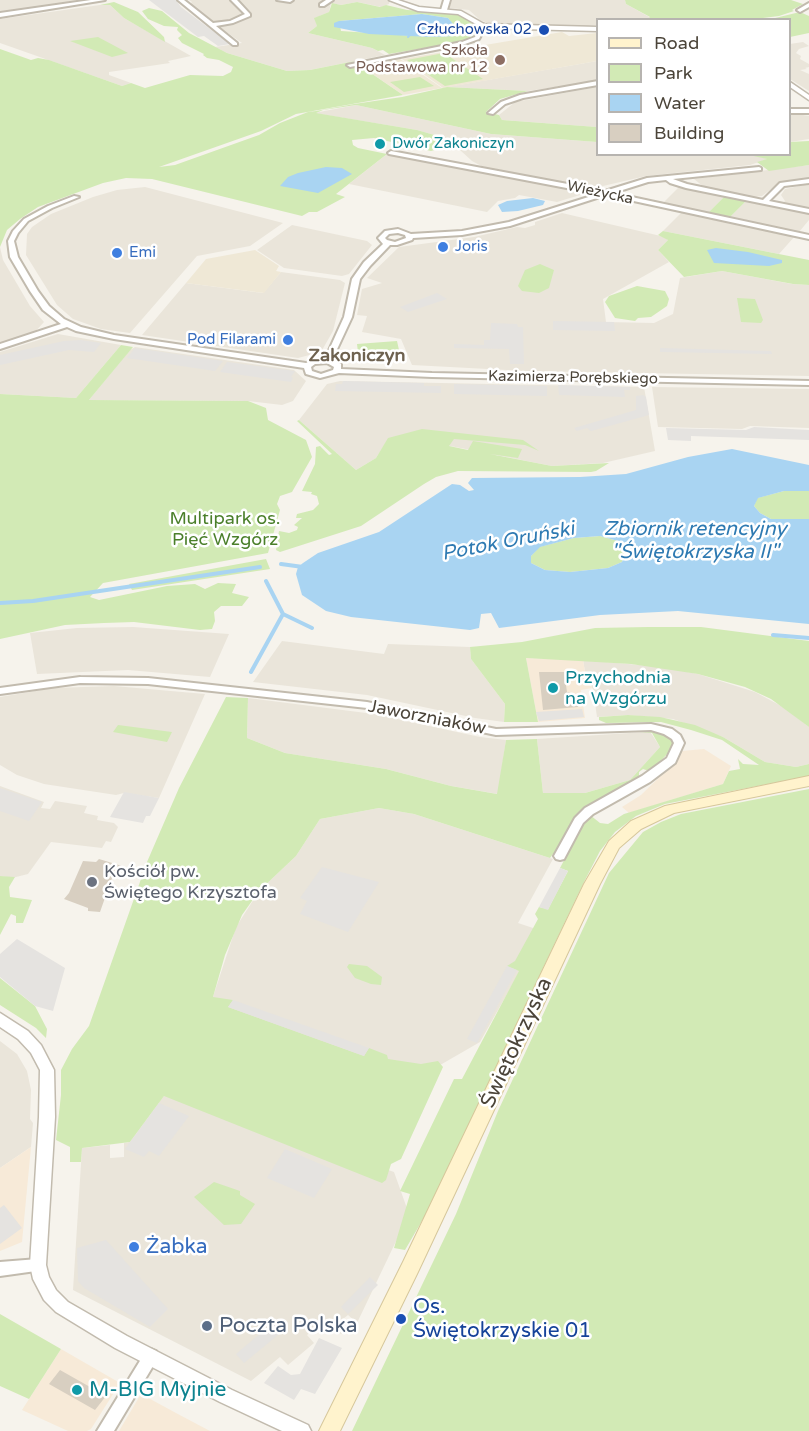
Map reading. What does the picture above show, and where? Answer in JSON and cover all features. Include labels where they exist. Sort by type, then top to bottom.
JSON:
[{"type":"main road","name":"Świętokrzyska","points":[[329,1431],[430,1226],[592,884],[614,846],[631,828],[657,814],[690,804],[809,781]]},
{"type":"street","points":[[0,15],[102,0]]},
{"type":"street","points":[[181,0],[235,44]]},
{"type":"street","points":[[211,25],[231,22],[248,15],[234,0]]},
{"type":"street","points":[[280,0],[290,0]]},
{"type":"street","points":[[322,5],[330,0]]},
{"type":"street","points":[[392,0],[418,9],[463,13],[483,26],[596,29]]},
{"type":"street","points":[[444,10],[447,0]]},
{"type":"street","points":[[800,10],[809,5]]},
{"type":"street","points":[[350,65],[468,41],[480,35],[483,26]]},
{"type":"street","points":[[491,113],[503,104],[522,96],[596,83]]},
{"type":"street","points":[[791,85],[809,98]]},
{"type":"street","points":[[791,111],[809,111]]},
{"type":"street","name":"Wieżycka","points":[[391,153],[603,193],[809,237]]},
{"type":"street","points":[[388,243],[381,238],[387,232],[398,231],[410,236],[462,233],[504,226],[638,182],[667,177],[759,169]]},
{"type":"street","points":[[667,177],[672,182],[686,186],[809,212]]},
{"type":"street","points":[[764,202],[782,184],[809,181]]},
{"type":"street","name":"Kazimierza Porębskiego","points":[[76,197],[26,220],[15,232],[12,241],[14,257],[46,308],[67,324],[114,337],[307,366],[313,362],[328,361]]},
{"type":"street","points":[[337,371],[338,366],[328,361],[348,317],[356,279],[388,243],[407,241],[410,236]]},
{"type":"street","points":[[0,347],[67,324]]},
{"type":"street","name":"Kazimierza Porębskiego","points":[[307,366],[309,372],[320,376],[337,371],[809,383]]},
{"type":"street","name":"Jaworzniaków","points":[[0,691],[80,680],[148,681],[367,705],[496,732],[651,727],[668,730],[676,736],[680,743],[671,760],[646,779],[589,811],[579,821],[560,856]]},
{"type":"street","points":[[0,1019],[23,1035],[36,1048],[49,1081],[38,1265],[45,1288],[62,1307],[226,1396],[302,1431]]},
{"type":"street","points":[[0,1269],[38,1265]]},
{"type":"street","points":[[105,1431],[151,1356]]},
{"type":"shaded area","points":[[0,0],[80,0],[0,12]]},
{"type":"shaded area","points":[[149,0],[176,0],[181,7],[230,44],[218,46],[204,36],[198,37]]},
{"type":"shaded area","points":[[189,0],[390,1],[389,4],[381,7],[357,2],[341,5],[331,3],[329,12],[315,18],[317,26],[308,33],[372,48],[385,55],[310,70],[287,71],[227,53],[215,47],[242,43],[219,27],[220,25],[205,17],[190,4],[192,2]]},
{"type":"shaded area","points":[[452,0],[625,0],[626,4],[651,18],[596,18],[596,25],[588,26],[488,23],[480,20],[469,10],[449,8]]},
{"type":"shaded area","points":[[110,5],[124,18],[191,56],[168,61],[170,63],[109,72],[109,75],[131,83],[122,86],[0,43],[0,19]]},
{"type":"shaded area","name":"Szkoła Podstawowa nr 12","points":[[562,32],[569,36],[596,33],[596,61],[443,88],[402,59]]},
{"type":"shaded area","points":[[803,42],[809,46],[799,49],[796,53],[801,56],[800,59],[809,64],[809,67],[805,68],[807,69],[800,70],[809,74],[809,91],[791,80],[791,44]]},
{"type":"shaded area","points":[[400,59],[442,88],[403,95],[361,66]]},
{"type":"shaded area","points":[[596,61],[596,81],[528,91],[447,87]]},
{"type":"shaded area","points":[[596,87],[596,127],[502,120],[499,115],[515,102]]},
{"type":"shaded area","points":[[356,105],[491,134],[596,142],[596,156],[757,156],[768,159],[750,165],[646,176],[586,188],[487,169],[472,161],[448,139],[417,130],[314,113]]},
{"type":"shaded area","points":[[791,113],[809,116],[809,139],[791,142]]},
{"type":"shaded area","points":[[387,154],[578,189],[580,195],[557,202],[519,195],[498,201],[487,212],[349,184]]},
{"type":"shaded area","points":[[809,165],[809,179],[779,183],[762,196],[753,197],[704,187],[694,179]]},
{"type":"shaded area","points":[[809,184],[809,209],[783,203],[785,201],[781,195],[785,189]]},
{"type":"shaded area","points":[[145,187],[283,223],[250,246],[197,256],[130,333],[101,329],[73,319],[57,305],[26,255],[27,234],[32,227],[51,214],[93,197],[117,190]]},
{"type":"shaded area","points":[[679,187],[724,197],[708,213],[663,203]]},
{"type":"shaded area","points":[[746,201],[809,214],[809,220],[799,232],[730,217]]},
{"type":"shaded area","points":[[682,212],[795,236],[779,254],[663,231]]},
{"type":"shaded area","points":[[562,213],[665,237],[668,240],[658,250],[669,262],[603,299],[606,322],[654,323],[673,314],[680,278],[722,271],[809,285],[809,376],[526,371],[412,365],[401,339],[362,332],[367,316],[357,315],[362,289],[382,283],[367,278],[399,247],[474,237],[517,227],[525,228],[535,225],[535,222]]},
{"type":"shaded area","points":[[292,225],[367,241],[372,245],[349,274],[342,276],[284,268],[257,250]]},
{"type":"shaded area","points":[[0,247],[3,260],[30,306],[44,322],[33,334],[0,344]]},
{"type":"shaded area","points":[[255,250],[279,266],[276,271],[281,272],[264,293],[186,283],[206,259]]},
{"type":"shaded area","points":[[281,272],[340,280],[345,283],[333,331],[321,352],[298,358],[142,335],[186,283],[263,293]]},
{"type":"shaded area","points":[[437,293],[447,299],[408,312],[400,307]]},
{"type":"shaded area","points":[[553,321],[614,322],[615,331],[553,330]]},
{"type":"shaded area","points":[[491,323],[517,324],[518,327],[523,327],[524,364],[510,364],[509,349],[454,348],[454,344],[484,345],[484,340],[490,340]]},
{"type":"shaded area","points":[[58,334],[121,345],[76,398],[0,394],[0,352]]},
{"type":"shaded area","points":[[81,340],[101,343],[94,352],[69,350],[0,365],[0,355],[64,341]]},
{"type":"shaded area","points":[[135,347],[294,370],[306,381],[293,401],[282,405],[248,401],[89,400],[130,350]]},
{"type":"shaded area","points":[[135,348],[223,361],[215,371],[127,358]]},
{"type":"shaded area","points":[[660,348],[771,351],[772,354],[660,352]]},
{"type":"shaded area","points":[[227,362],[295,371],[291,382],[220,372]]},
{"type":"shaded area","points":[[340,381],[644,387],[655,451],[603,463],[552,466],[425,441],[389,438],[376,458],[356,470],[299,420],[327,384]]},
{"type":"shaded area","points":[[343,381],[424,383],[424,386],[441,386],[441,393],[335,391],[336,384],[342,384]]},
{"type":"shaded area","points":[[454,384],[547,386],[547,396],[454,394]]},
{"type":"shaded area","points":[[558,385],[630,387],[630,390],[624,390],[625,397],[559,395]]},
{"type":"shaded area","points":[[652,387],[809,389],[809,428],[658,427]]},
{"type":"shaded area","points":[[636,396],[646,397],[649,415],[591,431],[587,428],[577,431],[574,428],[636,410]]},
{"type":"shaded area","points":[[754,427],[809,430],[809,440],[691,436],[691,441],[668,440],[666,428],[746,430]]},
{"type":"shaded area","points":[[133,627],[229,634],[210,677],[128,670],[37,674],[30,633],[77,628]]},
{"type":"shaded area","points":[[282,641],[384,654],[388,644],[470,647],[471,659],[505,704],[504,722],[367,695],[253,682]]},
{"type":"shaded area","points":[[526,658],[583,660],[586,678],[592,688],[581,690],[585,718],[538,722]]},
{"type":"shaded area","points":[[583,660],[662,667],[698,674],[755,692],[785,708],[809,727],[809,764],[796,767],[765,762],[723,737],[673,719],[628,715],[597,717],[593,689],[586,678]]},
{"type":"shaded area","points":[[114,686],[205,694],[159,798],[124,793],[116,795],[44,784],[17,775],[0,765],[0,697],[53,688]]},
{"type":"shaded area","points":[[248,698],[374,714],[480,737],[506,740],[498,794],[451,786],[386,769],[285,753],[247,738]]},
{"type":"shaded area","points":[[582,709],[584,717],[539,721],[536,712]]},
{"type":"shaded area","points":[[651,733],[660,747],[630,780],[585,793],[543,793],[537,739]]},
{"type":"shaded area","points":[[704,749],[731,766],[723,784],[629,813],[622,807],[641,795],[676,761],[682,751]]},
{"type":"shaded area","points":[[0,786],[44,802],[41,808],[50,809],[55,801],[87,806],[84,813],[98,816],[97,820],[114,823],[118,827],[111,842],[106,841],[102,848],[51,842],[28,874],[12,878],[0,876]]},
{"type":"shaded area","points":[[0,788],[42,802],[29,821],[0,811]]},
{"type":"shaded area","points":[[124,792],[159,798],[150,816],[146,816],[143,823],[110,817]]},
{"type":"shaded area","points":[[379,808],[414,814],[553,859],[518,923],[539,930],[520,971],[480,1042],[435,1068],[350,1054],[209,1009],[236,927],[259,891],[296,856],[320,819]]},
{"type":"shaded area","points":[[322,867],[379,882],[348,932],[300,914],[307,901],[300,898]]},
{"type":"shaded area","points":[[560,868],[568,871],[548,910],[539,907]]},
{"type":"shaded area","points":[[17,939],[65,968],[53,1011],[35,1006],[0,977],[0,954]]},
{"type":"shaded area","points":[[507,966],[517,970],[477,1043],[467,1039]]},
{"type":"shaded area","points":[[233,1000],[369,1048],[364,1056],[228,1007]]},
{"type":"shaded area","points":[[0,1041],[17,1054],[27,1071],[31,1090],[30,1119],[33,1123],[31,1147],[0,1168]]},
{"type":"shaded area","points":[[166,1093],[394,1172],[409,1214],[357,1323],[348,1315],[334,1326],[343,1334],[314,1329],[307,1335],[314,1343],[288,1365],[280,1357],[251,1381],[73,1290],[82,1148],[110,1145],[110,1158],[124,1157],[124,1143],[130,1142]]},
{"type":"shaded area","points":[[159,1103],[189,1116],[159,1156],[149,1151],[144,1157],[125,1149]]},
{"type":"shaded area","points":[[31,1147],[22,1242],[0,1251],[0,1168]]},
{"type":"shaded area","points":[[285,1149],[332,1169],[314,1198],[267,1178]]},
{"type":"shaded area","points":[[4,1205],[22,1228],[0,1244],[0,1208]]},
{"type":"shaded area","points":[[106,1240],[168,1309],[150,1327],[84,1288],[78,1281],[77,1248]]},
{"type":"shaded area","points":[[370,1277],[378,1285],[348,1314],[341,1307]]},
{"type":"shaded area","points":[[275,1321],[284,1330],[244,1363],[236,1354]]},
{"type":"shaded area","points":[[319,1338],[342,1348],[315,1394],[301,1389],[294,1400],[264,1383],[278,1366],[291,1375],[300,1374]]},
{"type":"shaded area","points":[[61,1349],[120,1383],[91,1429],[87,1431],[68,1431],[22,1410]]},
{"type":"shaded area","points":[[141,1394],[176,1413],[210,1431],[119,1431]]},
{"type":"green space","points":[[625,0],[791,0],[803,4],[792,10],[794,11],[763,18],[649,18],[626,4]]},
{"type":"green space","points":[[114,2],[138,12],[164,37],[165,42],[124,18],[110,5],[100,5]]},
{"type":"green space","points":[[357,2],[407,10],[456,13],[463,15],[479,30],[471,38],[460,42],[389,54],[383,50],[378,51],[308,33],[317,26],[314,18],[329,12],[332,3],[341,5]],"holes":[[[422,14],[448,18],[456,28],[454,36],[430,37],[341,31],[339,21]]]},
{"type":"green space","points":[[149,8],[162,11],[189,33],[227,53],[287,71],[310,70],[355,61],[346,64],[349,66],[387,60],[362,67],[403,95],[296,114],[261,131],[159,167],[175,165],[259,135],[280,123],[308,112],[402,97],[447,87],[528,91],[500,99],[486,112],[499,115],[502,120],[596,127],[596,142],[491,134],[356,105],[323,110],[316,113],[417,130],[445,138],[450,143],[448,146],[431,151],[374,138],[352,140],[353,145],[358,148],[387,154],[336,194],[345,197],[317,212],[309,212],[302,216],[152,179],[126,178],[103,183],[38,207],[7,230],[0,247],[0,49],[31,60],[38,58],[49,60],[122,86],[131,83],[145,88],[190,75],[223,76],[231,72],[233,67],[219,60],[207,58],[204,54],[182,43],[178,38],[182,35],[177,30],[178,27],[164,26],[148,19],[142,11]]},
{"type":"green space","points":[[800,12],[809,16],[809,33],[791,37],[791,18],[775,18]]},
{"type":"green space","points":[[98,37],[128,53],[112,57],[70,41]]},
{"type":"green space","points":[[444,53],[483,79],[445,86],[407,60]]},
{"type":"green space","points":[[420,77],[434,86],[404,92],[390,82]]},
{"type":"green space","points":[[809,141],[809,165],[769,171],[757,162],[767,159],[754,156],[791,156],[791,142]]},
{"type":"green space","points":[[724,197],[746,201],[730,217],[708,213]]},
{"type":"green space","points":[[663,231],[809,260],[809,285],[722,271],[684,277],[658,250],[668,240],[658,235]]},
{"type":"green space","points":[[540,264],[554,270],[549,288],[539,293],[522,291],[518,286],[525,270]]},
{"type":"green space","points":[[637,286],[665,291],[669,299],[667,306],[651,317],[638,318],[635,321],[615,318],[605,302],[609,296]]},
{"type":"green space","points":[[737,298],[755,299],[763,320],[761,323],[741,322]]},
{"type":"green space","points":[[397,341],[399,350],[358,352],[357,344]]},
{"type":"green space","name":"Multipark os. Pięć Wzgórz","points":[[121,345],[133,347],[89,400],[248,401],[266,408],[268,420],[306,440],[312,457],[292,492],[280,496],[277,504],[280,510],[268,553],[103,583],[90,597],[99,600],[167,586],[195,584],[205,589],[218,583],[236,584],[232,593],[249,597],[242,606],[221,606],[214,612],[215,621],[212,629],[200,630],[134,622],[104,623],[65,625],[0,639],[0,394],[76,398]]},
{"type":"green space","points":[[299,420],[356,470],[376,458],[388,438],[422,429],[523,440],[539,451],[525,445],[454,439],[449,446],[468,450],[473,441],[522,449],[518,458],[490,454],[552,466],[609,463],[591,472],[458,471],[436,477],[361,526],[280,552],[276,550],[279,531],[289,533],[297,530],[298,527],[294,525],[302,518],[296,518],[297,514],[313,510],[319,504],[317,496],[311,494],[312,492],[302,491],[315,464],[316,447],[320,446],[329,455],[332,454],[297,421]]},
{"type":"green space","points":[[784,491],[809,491],[809,519],[771,519],[760,513],[754,506],[757,498]]},
{"type":"green space","points":[[600,536],[618,541],[626,551],[622,562],[608,568],[570,572],[545,570],[531,563],[531,556],[539,547],[574,538]]},
{"type":"green space","points":[[266,559],[270,569],[132,590],[129,584]]},
{"type":"green space","points":[[701,627],[809,641],[809,727],[771,699],[745,687],[698,674],[631,664],[526,658],[538,722],[504,722],[505,704],[471,659],[470,647],[522,642],[595,628]]},
{"type":"green space","points":[[226,697],[248,698],[247,738],[285,753],[386,769],[451,786],[497,794],[506,740],[537,739],[543,793],[585,793],[630,780],[660,747],[652,733],[640,732],[643,730],[663,733],[674,742],[672,749],[653,769],[649,771],[643,769],[639,772],[639,778],[585,807],[566,833],[557,854],[553,854],[550,858],[414,814],[379,808],[320,819],[296,856],[259,891],[242,915],[225,955],[213,997],[233,1000],[228,1007],[364,1056],[369,1048],[387,1055],[388,1059],[421,1064],[438,1061],[443,1067],[401,1159],[391,1164],[386,1180],[382,1183],[164,1096],[130,1142],[82,1148],[81,1162],[70,1162],[70,1147],[56,1140],[61,1070],[72,1049],[89,1026],[147,862],[179,788]]},
{"type":"green space","points":[[628,715],[660,717],[695,725],[723,737],[765,762],[796,767],[809,764],[809,776],[665,804],[636,816],[615,832],[600,851],[585,880],[426,1214],[405,1250],[394,1248],[410,1194],[400,1191],[454,1079],[462,1079],[519,971],[507,966],[515,961],[538,919],[535,914],[539,907],[548,909],[568,871],[560,868],[584,822],[590,815],[600,823],[608,824],[624,814],[723,784],[729,771],[740,769],[738,759],[743,764],[759,765],[722,740],[691,730],[661,722],[606,723],[599,720],[599,717]]},
{"type":"green space","points":[[118,725],[172,732],[167,742],[113,732]]},
{"type":"green space","points":[[809,789],[809,1431],[352,1431],[456,1214],[498,1111],[609,873],[643,832],[661,822],[681,814]]},
{"type":"green space","points":[[0,876],[15,877],[9,887],[10,897],[32,900],[23,923],[16,923],[16,916],[11,914],[0,935]]},
{"type":"green space","points":[[349,964],[367,966],[382,977],[381,985],[355,978],[347,967]]},
{"type":"green space","points":[[0,978],[35,1006],[47,1029],[46,1038],[36,1028],[0,1005]]},
{"type":"green space","points":[[214,1182],[240,1191],[240,1195],[255,1204],[241,1224],[224,1225],[194,1197]]},
{"type":"green space","points":[[0,1314],[61,1349],[29,1399],[0,1386]]},
{"type":"water","points":[[422,14],[448,18],[461,33],[454,36],[430,37],[369,34],[334,27],[334,23],[339,21]]},
{"type":"water","points":[[326,167],[342,168],[352,174],[318,193],[280,186],[288,177]]},
{"type":"water","points":[[533,198],[545,201],[543,205],[518,211],[502,212],[498,205],[507,201]]},
{"type":"water","points":[[716,248],[748,252],[782,260],[782,263],[769,266],[714,263],[707,250]]},
{"type":"water","name":"Zbiornik retencyjny \"Świętokrzyska II\"","points":[[732,449],[809,465],[809,491],[784,491],[758,498],[754,506],[760,513],[771,519],[809,519],[809,624],[678,611],[600,615],[499,628],[491,613],[481,614],[479,628],[470,630],[351,617],[326,611],[302,595],[296,574],[298,567],[303,563],[318,553],[379,532],[452,484],[460,485],[469,491],[474,490],[468,483],[472,478],[580,477],[626,474],[688,457]],"holes":[[[600,536],[618,541],[626,551],[622,562],[608,568],[570,572],[545,570],[531,563],[531,556],[540,547],[574,538]]]},
{"type":"building","name":"Przychodnia na Wzgórzu","points":[[539,672],[564,672],[567,692],[571,693],[571,696],[576,696],[578,707],[543,710]]},
{"type":"building","name":"Kościół pw. Świętego Krzysztofa","points":[[99,859],[122,866],[112,878],[100,912],[88,911],[88,908],[64,899],[83,861],[96,862]]},
{"type":"building","name":"M-BIG Myjnie","points":[[60,1370],[106,1396],[95,1410],[49,1384]]},
{"type":"waterway","name":"Potok Oruński","points":[[281,564],[303,567]]},
{"type":"waterway","name":"Potok Oruński","points":[[0,603],[33,601],[260,567]]},
{"type":"waterway","points":[[266,581],[283,614]]},
{"type":"waterway","points":[[251,672],[283,614]]},
{"type":"waterway","points":[[283,614],[312,628]]},
{"type":"waterway","points":[[773,635],[809,638]]},
{"type":"place","name":"Człuchowska 02","points":[[544,30]]},
{"type":"place","name":"Szkoła Podstawowa nr 12","points":[[500,60]]},
{"type":"place","name":"Dwór Zakoniczyn","points":[[380,144]]},
{"type":"place","name":"Joris","points":[[443,247]]},
{"type":"place","name":"Emi","points":[[117,253]]},
{"type":"place","name":"Pod Filarami","points":[[288,340]]},
{"type":"place","name":"Przychodnia na Wzgórzu","points":[[553,688]]},
{"type":"place","name":"Kościół pw. Świętego Krzysztofa","points":[[92,882]]},
{"type":"place","name":"Żabka","points":[[134,1247]]},
{"type":"place","name":"Os. Świętokrzyskie 01","points":[[401,1319]]},
{"type":"place","name":"Poczta Polska","points":[[207,1326]]},
{"type":"place","name":"M-BIG Myjnie","points":[[77,1390]]},
{"type":"district","name":"Zakoniczyn","points":[[357,356]]}]
